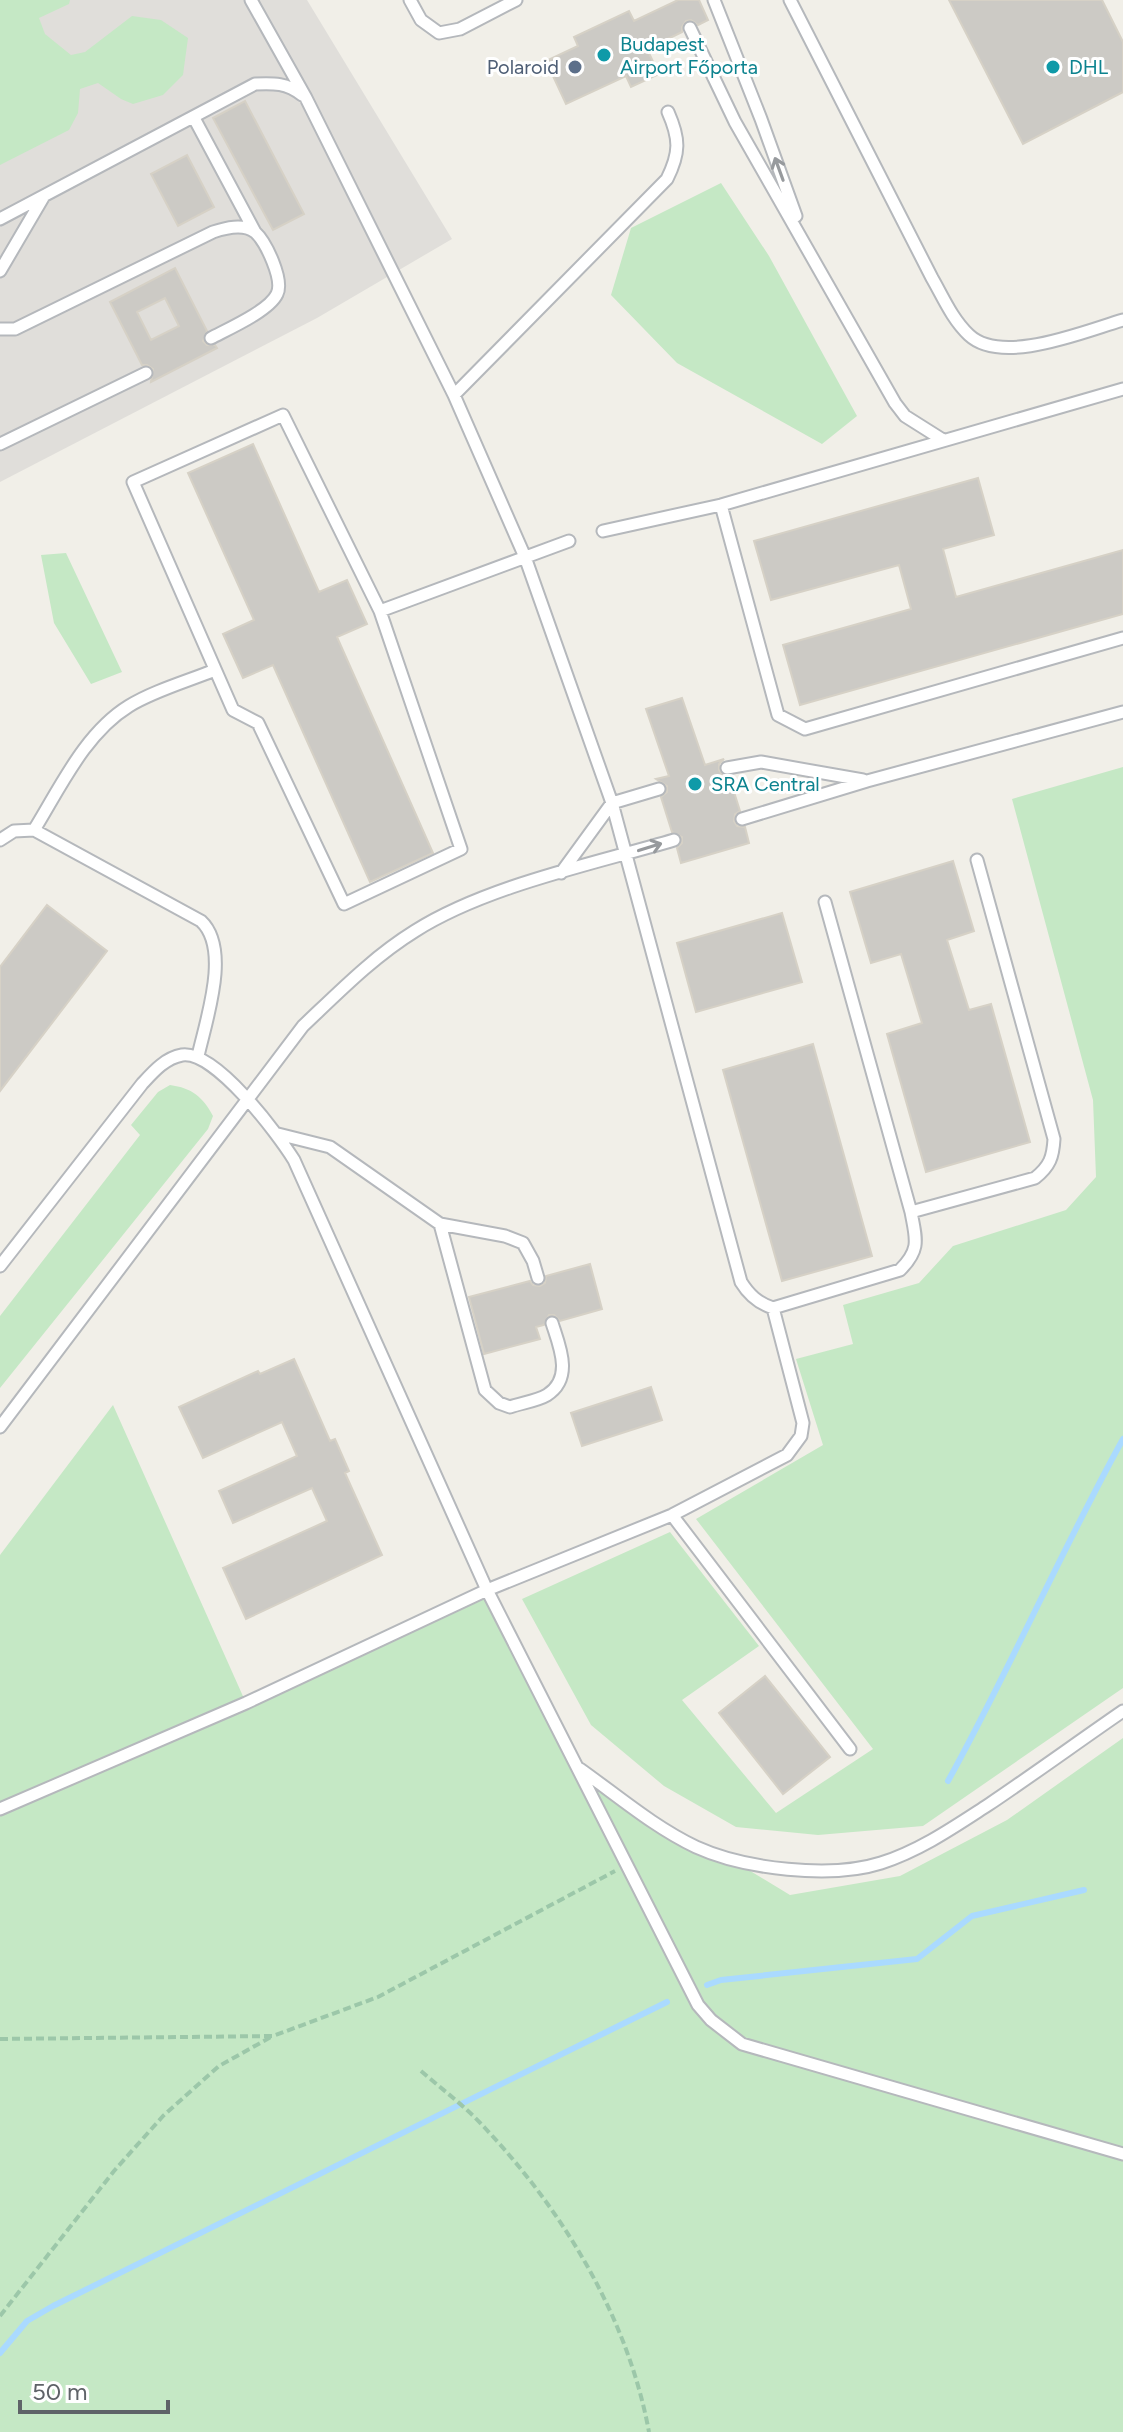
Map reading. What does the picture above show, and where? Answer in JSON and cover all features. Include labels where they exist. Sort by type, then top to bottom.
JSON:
[{"type":"lane","points":[[251,0],[306,98],[454,395],[525,557],[612,803],[741,1282],[761,1304],[773,1308],[900,1270],[912,1258],[917,1243],[825,902]]},
{"type":"lane","points":[[410,0],[421,20],[439,33],[460,29],[516,0]]},
{"type":"lane","points":[[714,0],[805,243]]},
{"type":"lane","points":[[790,0],[932,278],[971,337],[983,344],[1012,348],[1036,345],[1123,320]]},
{"type":"lane","points":[[690,28],[735,122],[895,403],[905,416],[943,440]]},
{"type":"lane","points":[[0,219],[255,84],[276,82],[291,86],[306,98]]},
{"type":"lane","points":[[454,395],[667,179],[678,148],[677,132],[668,112]]},
{"type":"lane","points":[[194,118],[281,280],[278,292],[267,306],[211,338]]},
{"type":"lane","points":[[0,271],[44,196]]},
{"type":"lane","points":[[0,329],[15,329],[213,232],[227,227],[244,227],[255,233]]},
{"type":"lane","points":[[0,444],[146,373]]},
{"type":"lane","points":[[603,531],[721,505],[1123,389]]},
{"type":"lane","points":[[283,415],[380,611],[461,849],[344,904],[258,723],[233,710],[133,482],[283,415]]},
{"type":"lane","points":[[721,505],[778,715],[805,729],[1123,638]]},
{"type":"lane","points":[[380,611],[569,541]]},
{"type":"lane","points":[[34,830],[83,751],[106,725],[129,706],[215,670]]},
{"type":"lane","points":[[742,819],[867,781],[1123,712]]},
{"type":"lane","points":[[727,768],[761,762],[867,781]]},
{"type":"lane","points":[[560,873],[612,803],[659,789]]},
{"type":"lane","points":[[0,840],[14,831],[34,830],[201,921],[210,929],[216,953],[210,1002],[198,1056]]},
{"type":"lane","points":[[0,1427],[303,1026],[361,971],[416,930],[481,898],[674,840]]},
{"type":"lane","points":[[911,1212],[1035,1178],[1048,1168],[1053,1155],[1054,1139],[977,860]]},
{"type":"lane","points":[[0,1266],[142,1084],[167,1060],[183,1055],[198,1056],[249,1099],[278,1134],[294,1160],[487,1590],[698,2005],[711,2020],[742,2044],[1123,2154]]},
{"type":"lane","points":[[278,1134],[330,1147],[440,1224],[505,1236],[523,1243],[538,1278]]},
{"type":"lane","points":[[440,1224],[485,1390],[490,1397],[510,1407],[547,1395],[558,1384],[563,1360],[552,1323]]},
{"type":"lane","points":[[0,1809],[246,1703],[487,1590],[672,1515],[787,1455],[801,1436],[803,1423],[773,1308]]},
{"type":"lane","points":[[672,1515],[850,1749]]},
{"type":"lane","points":[[577,1766],[663,1829],[698,1848],[732,1860],[783,1870],[842,1869],[879,1864],[932,1842],[1123,1711]]},
{"type":"path","points":[[0,2316],[114,2171],[163,2116],[219,2066],[273,2036],[378,1997],[627,1865]]},
{"type":"path","points":[[0,2039],[273,2036]]},
{"type":"path","points":[[421,2071],[484,2126],[529,2178],[584,2259],[620,2334],[649,2432]]},
{"type":"shaded area","points":[[0,0],[307,0],[452,239],[317,318],[0,482]]},
{"type":"green space","points":[[0,0],[70,0],[69,4],[39,18],[45,34],[71,55],[85,52],[132,16],[161,20],[188,38],[183,75],[163,95],[133,104],[98,83],[80,89],[78,113],[69,130],[0,165]]},
{"type":"green space","points":[[721,183],[769,256],[857,416],[822,444],[677,363],[611,295],[631,228]]},
{"type":"green space","points":[[66,553],[122,672],[91,684],[54,623],[41,555]]},
{"type":"green space","points":[[1123,767],[1123,1688],[923,1826],[818,1835],[736,1827],[664,1786],[591,1725],[522,1599],[670,1532],[759,1646],[682,1700],[776,1813],[873,1749],[696,1519],[823,1445],[796,1359],[853,1344],[843,1305],[919,1283],[953,1246],[1066,1210],[1096,1177],[1093,1100],[1012,799]]},
{"type":"green space","points":[[170,1085],[191,1091],[205,1104],[213,1116],[208,1129],[0,1388],[0,1316],[140,1135],[131,1125],[158,1092]]},
{"type":"green space","points":[[113,1405],[246,1703],[487,1590],[577,1766],[663,1829],[732,1860],[790,1895],[900,1876],[1007,1820],[1123,1738],[1123,2432],[0,2432],[0,1555]]},
{"type":"building","name":"Budapest Airport Főporta","points":[[678,0],[699,0],[708,20],[698,25],[691,20],[686,21],[682,32],[647,49],[659,74],[631,87],[626,76],[566,104],[546,61],[578,46],[574,37],[629,11],[634,21]]},
{"type":"building","name":"DHL","points":[[949,0],[1102,0],[1123,42],[1123,92],[1023,144]]},
{"type":"building","points":[[245,101],[304,214],[273,230],[213,118]]},
{"type":"building","points":[[187,155],[214,207],[178,226],[151,174]]},
{"type":"building","points":[[175,268],[207,331],[203,341],[217,348],[151,382],[153,369],[142,365],[110,302]],"holes":[[[165,298],[179,326],[151,340],[137,312]]]},
{"type":"building","points":[[253,444],[319,592],[347,580],[367,624],[337,637],[433,853],[370,882],[273,665],[243,678],[223,634],[254,620],[188,473]]},
{"type":"building","points":[[978,478],[994,535],[943,549],[956,597],[1123,550],[1123,614],[800,705],[783,645],[911,609],[899,565],[771,600],[754,541]]},
{"type":"building","points":[[682,698],[705,765],[724,759],[719,764],[719,770],[723,776],[729,776],[740,811],[735,814],[734,821],[737,826],[745,827],[749,843],[681,863],[677,848],[682,843],[682,837],[672,832],[661,797],[667,792],[667,786],[656,779],[669,776],[646,709]]},
{"type":"building","points":[[953,861],[974,931],[947,940],[969,1010],[991,1004],[1030,1142],[926,1172],[887,1034],[922,1023],[901,954],[871,963],[850,892]]},
{"type":"building","points":[[47,905],[107,951],[0,1091],[0,967]]},
{"type":"building","points":[[782,913],[802,982],[696,1012],[677,943]]},
{"type":"building","points":[[813,1044],[872,1256],[782,1281],[723,1070]]},
{"type":"building","points":[[590,1264],[602,1309],[560,1321],[549,1315],[544,1325],[536,1327],[540,1339],[484,1354],[469,1297],[530,1281],[540,1286],[545,1283],[546,1276]]},
{"type":"building","points":[[294,1359],[330,1441],[335,1439],[349,1471],[345,1473],[382,1555],[246,1619],[223,1568],[327,1521],[312,1488],[233,1523],[219,1491],[297,1456],[282,1422],[203,1458],[179,1407],[258,1371],[260,1374]]},
{"type":"building","points":[[651,1387],[662,1420],[582,1446],[571,1413]]},
{"type":"building","points":[[765,1676],[830,1757],[783,1794],[719,1713]]},
{"type":"waterway","points":[[948,1781],[1123,1439]]},
{"type":"waterway","points":[[707,1985],[721,1980],[917,1959],[972,1916],[1084,1890]]},
{"type":"waterway","points":[[0,2353],[27,2321],[53,2306],[667,2002]]},
{"type":"place","name":"Budapest Airport Főporta","points":[[604,55]]},
{"type":"place","name":"Polaroid","points":[[575,67]]},
{"type":"place","name":"DHL","points":[[1053,67]]},
{"type":"place","name":"SRA Central","points":[[695,784]]}]
